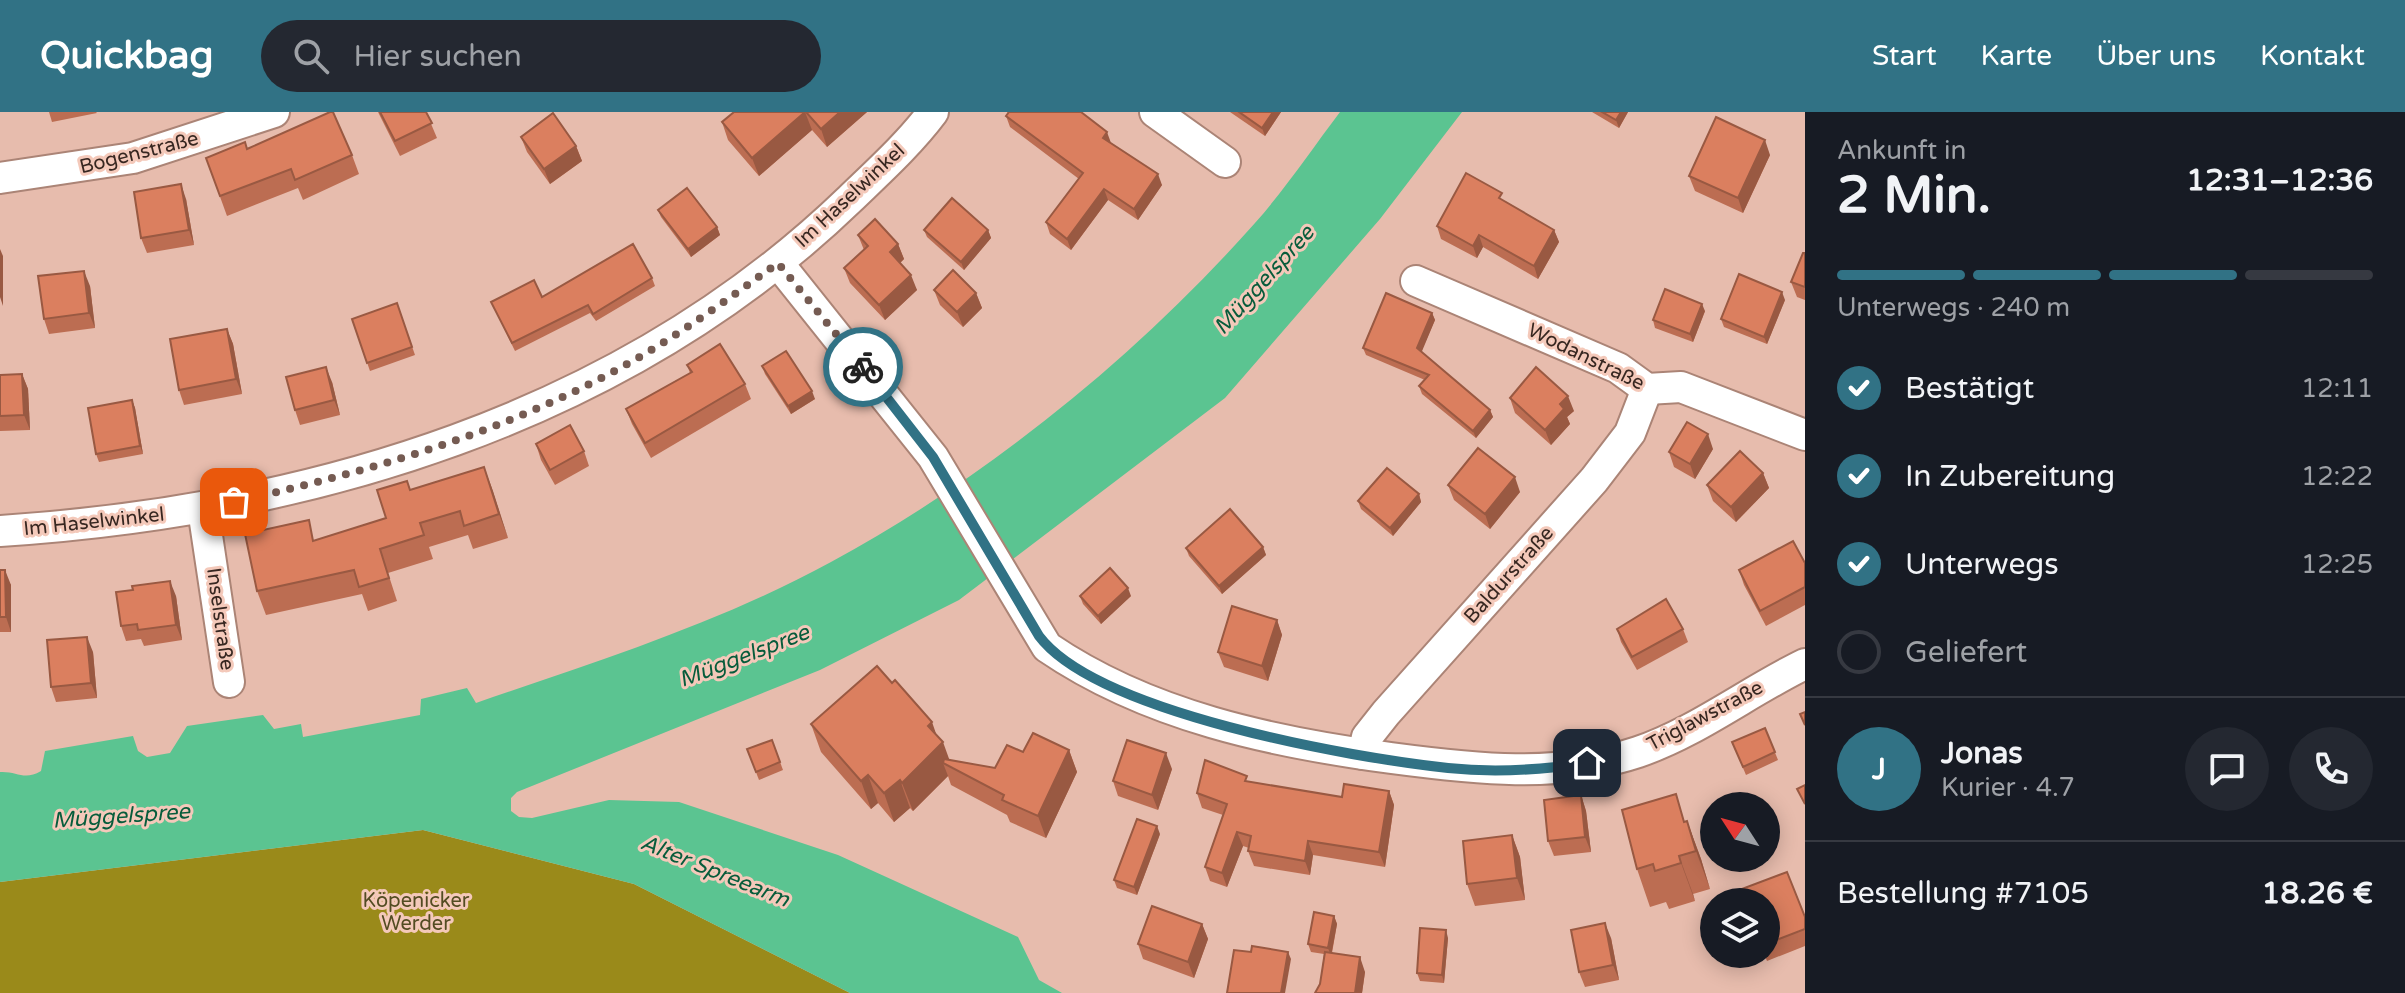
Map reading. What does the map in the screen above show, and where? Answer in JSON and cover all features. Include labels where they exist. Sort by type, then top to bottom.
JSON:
[{"type":"street","name":"Bogenstraße","points":[[0,178],[133,158],[274,112]]},
{"type":"street","name":"Im Haselwinkel","points":[[0,531],[97,525],[203,509],[328,481],[438,446],[543,406],[643,354],[778,263],[880,171],[933,112]]},
{"type":"street","points":[[1155,112],[1225,162]]},
{"type":"street","name":"Triglawstraße","points":[[778,263],[933,457],[1047,647],[1076,667],[1134,696],[1233,727],[1317,748],[1448,768],[1538,770],[1604,761],[1673,737],[1805,664]]},
{"type":"street","name":"Wodanstraße","points":[[1416,281],[1606,362],[1647,389],[1681,387],[1805,435]]},
{"type":"street","name":"Baldurstraße","points":[[1363,754],[1367,737],[1386,713],[1594,480],[1630,433],[1647,389]]},
{"type":"street","name":"Inselstraße","points":[[203,509],[229,682]]},
{"type":"green space","name":"Köpenicker Werder","points":[[423,830],[634,884],[850,993],[0,993],[0,882]]},
{"type":"water","points":[[1340,112],[1462,112],[1380,219],[1225,398],[959,600],[820,670],[517,792],[511,798],[511,811],[519,817],[532,818],[609,800],[679,802],[838,855],[1018,937],[1039,980],[1062,993],[850,993],[634,884],[423,830],[0,882],[0,772],[35,774],[41,771],[45,751],[133,736],[138,751],[147,757],[170,753],[187,726],[263,715],[274,729],[301,724],[303,737],[420,715],[421,699],[467,688],[476,703],[701,623],[831,562],[947,492],[1058,410],[1110,366],[1161,320],[1255,223]]},
{"type":"building","points":[[333,112],[352,155],[295,180],[291,169],[220,196],[206,158],[245,142],[247,149]]},
{"type":"building","points":[[380,112],[426,112],[432,123],[395,141]]},
{"type":"building","points":[[734,112],[805,112],[752,158],[722,122]]},
{"type":"building","points":[[806,112],[840,112],[821,129]]},
{"type":"building","points":[[1009,112],[1081,112],[1107,132],[1103,138],[1158,174],[1134,209],[1104,189],[1067,239],[1046,222],[1083,173],[1006,116]]},
{"type":"building","points":[[1239,112],[1273,112],[1262,128]]},
{"type":"building","points":[[1602,112],[1621,112],[1616,120]]},
{"type":"building","points":[[553,113],[576,146],[544,169],[521,137]]},
{"type":"building","points":[[1716,117],[1765,140],[1738,198],[1689,176]]},
{"type":"building","points":[[1466,173],[1502,193],[1499,198],[1554,230],[1534,266],[1479,235],[1473,246],[1437,226]]},
{"type":"building","points":[[181,184],[189,230],[141,238],[134,192]]},
{"type":"building","points":[[687,188],[717,227],[688,249],[658,210]]},
{"type":"building","points":[[952,198],[988,230],[961,262],[924,230]]},
{"type":"building","points":[[875,219],[898,244],[890,252],[911,275],[879,305],[844,268],[868,246],[858,235]]},
{"type":"building","points":[[633,244],[652,278],[593,314],[588,305],[512,343],[491,302],[534,280],[542,297]]},
{"type":"building","points":[[1805,253],[1805,287],[1791,282]]},
{"type":"building","points":[[953,270],[976,293],[957,312],[934,290]]},
{"type":"building","points":[[84,271],[89,313],[44,319],[38,276]]},
{"type":"building","points":[[1739,274],[1782,292],[1764,337],[1721,319]]},
{"type":"building","points":[[1665,289],[1702,304],[1690,334],[1653,320]]},
{"type":"building","points":[[1386,293],[1432,313],[1417,348],[1490,410],[1473,431],[1419,386],[1429,375],[1363,348]]},
{"type":"building","points":[[397,303],[412,347],[367,363],[352,319]]},
{"type":"building","points":[[227,329],[236,379],[179,390],[170,339]]},
{"type":"building","points":[[720,344],[745,384],[645,443],[626,409],[692,372],[687,365]]},
{"type":"building","points":[[786,351],[812,391],[788,406],[762,366]]},
{"type":"building","points":[[326,367],[334,400],[295,410],[286,377]]},
{"type":"building","points":[[1536,367],[1568,396],[1560,404],[1564,409],[1545,430],[1510,398]]},
{"type":"building","points":[[22,374],[24,415],[0,416],[0,375]]},
{"type":"building","points":[[132,400],[140,446],[96,454],[88,408]]},
{"type":"building","points":[[1687,422],[1708,434],[1690,464],[1669,452]]},
{"type":"building","points":[[570,425],[584,451],[550,470],[536,444]]},
{"type":"building","points":[[1478,448],[1515,477],[1485,514],[1448,485]]},
{"type":"building","points":[[1740,451],[1763,473],[1731,507],[1707,485]]},
{"type":"building","points":[[484,467],[499,514],[464,526],[460,511],[420,523],[424,535],[380,549],[389,578],[359,587],[354,570],[257,591],[245,534],[309,520],[313,541],[386,518],[377,490],[407,481],[410,490]]},
{"type":"building","points":[[1387,468],[1419,494],[1390,528],[1358,501]]},
{"type":"building","points":[[1230,509],[1263,547],[1219,586],[1186,548]]},
{"type":"building","points":[[1793,541],[1805,563],[1805,587],[1760,611],[1739,570]]},
{"type":"building","points":[[1110,568],[1128,588],[1098,616],[1080,596]]},
{"type":"building","points":[[0,570],[5,570],[6,617],[0,617]]},
{"type":"building","points":[[170,581],[176,625],[138,630],[137,624],[121,626],[116,592],[133,590],[132,586]]},
{"type":"building","points":[[1666,599],[1683,629],[1632,657],[1617,629]]},
{"type":"building","points":[[1232,606],[1277,620],[1262,666],[1218,652]]},
{"type":"building","points":[[87,637],[91,683],[51,687],[47,640]]},
{"type":"building","points":[[877,666],[892,683],[895,680],[932,722],[928,726],[943,742],[902,783],[900,780],[884,793],[868,775],[861,781],[811,724]]},
{"type":"building","points":[[1765,728],[1775,752],[1743,767],[1732,742]]},
{"type":"building","points":[[1033,733],[1069,750],[1038,816],[1002,800],[1004,795],[943,763],[944,759],[995,768],[1007,745],[1023,752]]},
{"type":"building","points":[[772,740],[780,762],[756,772],[747,749]]},
{"type":"building","points":[[1127,740],[1166,753],[1152,795],[1113,781]]},
{"type":"building","points":[[1205,760],[1247,776],[1245,781],[1342,797],[1344,784],[1389,791],[1379,852],[1308,841],[1305,861],[1248,851],[1251,836],[1237,832],[1222,873],[1205,867],[1227,804],[1197,793]]},
{"type":"building","points":[[1805,785],[1805,804],[1797,789]]},
{"type":"building","points":[[1676,794],[1696,851],[1679,856],[1681,863],[1655,871],[1653,864],[1637,869],[1622,810]]},
{"type":"building","points":[[1581,795],[1585,837],[1548,841],[1544,800]]},
{"type":"building","points":[[1137,819],[1157,826],[1134,887],[1114,880]]},
{"type":"building","points":[[1512,835],[1517,878],[1467,884],[1463,841]]},
{"type":"building","points":[[1787,872],[1805,917],[1805,929],[1780,939],[1780,888],[1744,888]]},
{"type":"building","points":[[1152,906],[1202,924],[1188,962],[1138,944]]},
{"type":"building","points":[[1314,912],[1334,916],[1328,948],[1308,944]]},
{"type":"building","points":[[1605,923],[1613,965],[1579,972],[1571,930]]},
{"type":"building","points":[[1420,928],[1446,930],[1442,975],[1417,973]]},
{"type":"building","points":[[1252,946],[1288,952],[1281,993],[1227,993],[1234,950],[1251,952]]},
{"type":"building","points":[[1325,952],[1360,957],[1355,993],[1315,993],[1320,984]]},
{"type":"way so far","points":[[234,502],[328,481],[438,446],[543,406],[611,373],[654,347],[778,263],[863,367]]},
{"type":"route","points":[[863,367],[933,457],[1039,636],[1047,647],[1076,667],[1134,696],[1184,714],[1317,748],[1448,768],[1528,770],[1587,763]]},
{"type":"water label","name":"Müggelspree","points":[[1264,280]]},
{"type":"water label","name":"Müggelspree","points":[[744,656]]},
{"type":"water label","name":"Müggelspree","points":[[121,816]]},
{"type":"water label","name":"Alter Spreearm","points":[[715,871]]}]
